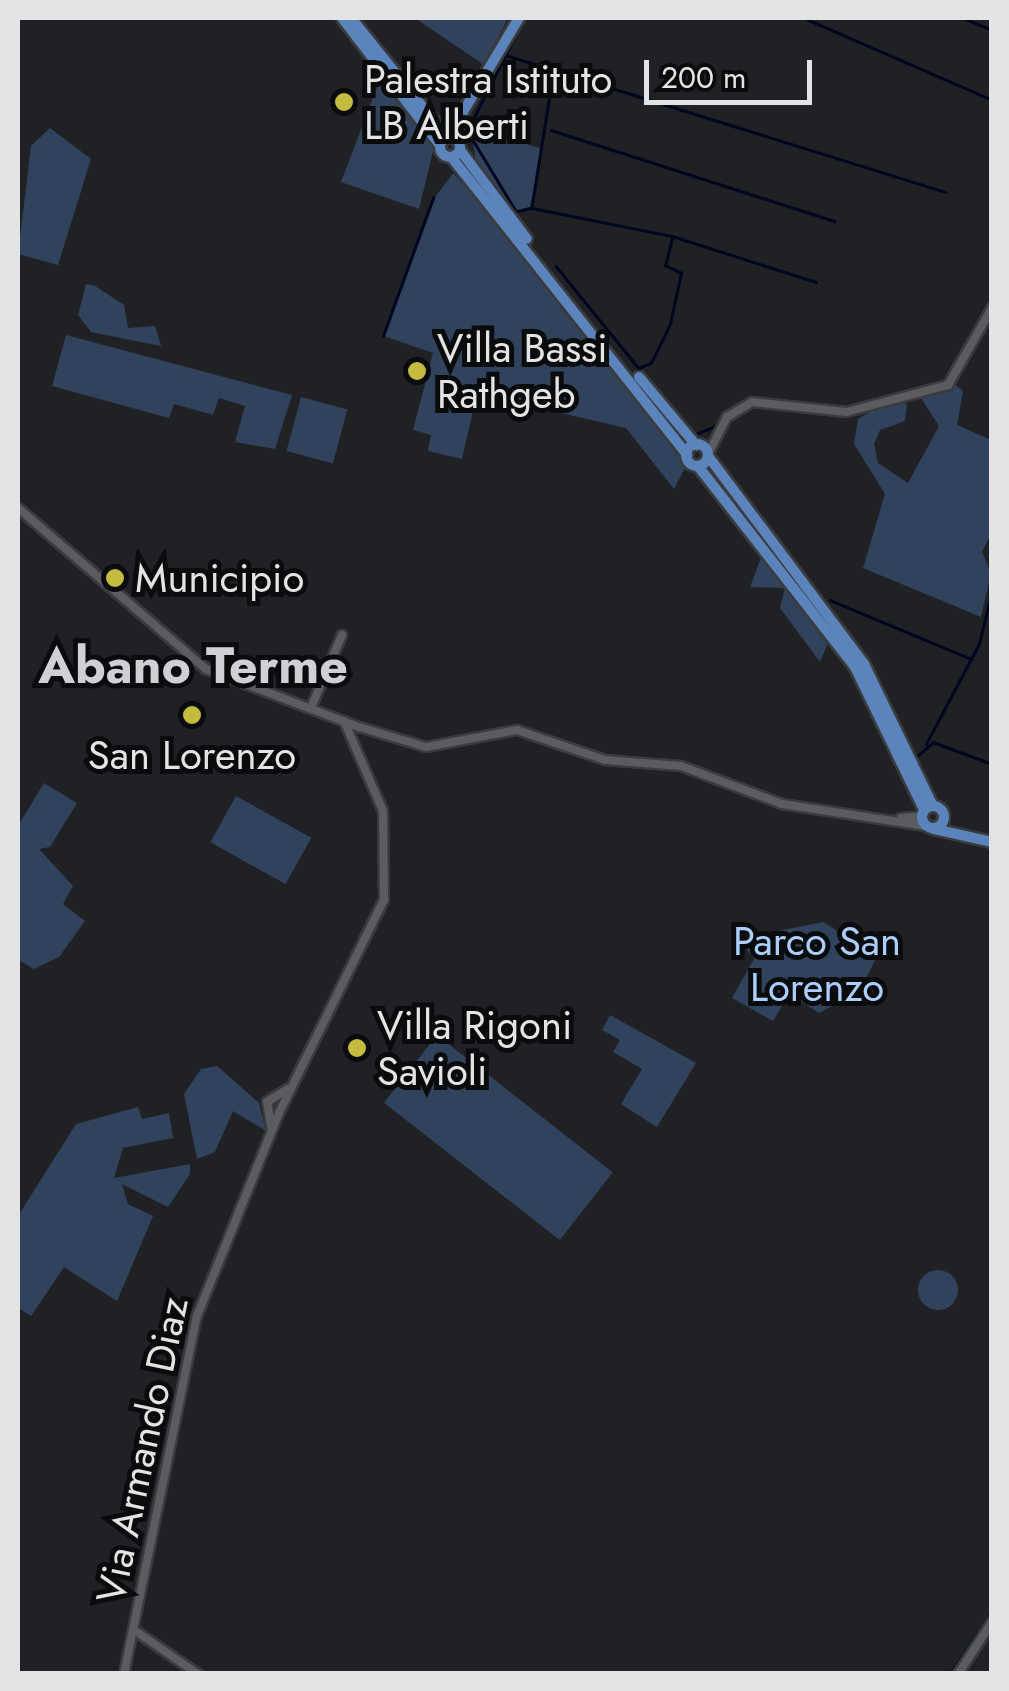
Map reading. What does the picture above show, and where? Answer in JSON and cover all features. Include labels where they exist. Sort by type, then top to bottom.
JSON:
[{"type":"main road","points":[[342,18],[708,455],[864,664],[928,817]]},
{"type":"main road","points":[[351,18],[687,455],[856,667],[928,817],[987,841]]},
{"type":"main road","points":[[451,145],[519,18]]},
{"type":"main road","points":[[687,455],[697,444]]},
{"type":"main road","points":[[698,466],[708,455]]},
{"type":"main road","points":[[928,817],[944,820],[987,841]]},
{"type":"main road","points":[[928,817],[944,820]]},
{"type":"street","points":[[697,444],[716,435],[752,402],[846,412],[948,385],[992,308]]},
{"type":"street","points":[[708,455],[716,435]]},
{"type":"street","points":[[18,508],[206,669],[314,703],[342,635]]},
{"type":"street","name":"Via Armando Diaz","points":[[124,1674],[197,1316],[277,1107],[291,1086],[380,899],[385,824],[356,731],[314,703]]},
{"type":"street","points":[[356,731],[426,748],[518,730],[605,760],[681,766],[782,804],[892,818],[928,817]]},
{"type":"street","points":[[958,1674],[992,1622]]},
{"type":"street","points":[[134,1630],[198,1674]]},
{"type":"green space","points":[[415,18],[508,18],[484,65]]},
{"type":"green space","points":[[381,77],[434,147],[419,209],[341,182]]},
{"type":"green space","points":[[50,128],[91,159],[58,265],[18,254],[31,146]]},
{"type":"green space","points":[[471,128],[543,149],[530,207],[513,212],[476,163]]},
{"type":"green space","points":[[454,172],[679,453],[685,468],[674,489],[626,428],[518,403],[474,407],[462,459],[428,451],[431,435],[413,430],[433,353],[384,336],[436,196]]},
{"type":"green space","points":[[86,284],[124,305],[128,328],[155,326],[161,346],[91,332],[78,315]]},
{"type":"green space","points":[[66,335],[292,395],[275,449],[235,442],[245,406],[219,398],[213,415],[174,404],[169,418],[52,386]]},
{"type":"green space","points":[[954,384],[963,391],[957,425],[991,440],[991,534],[982,552],[991,573],[981,617],[863,568],[885,494],[854,444],[858,419],[891,399],[907,404],[905,421],[880,430],[874,444],[878,463],[908,483],[939,426],[921,398]]},
{"type":"green space","points":[[301,397],[347,409],[333,464],[287,451]]},
{"type":"green space","points":[[763,552],[830,638],[820,662],[780,608],[785,588],[750,587]]},
{"type":"green space","points":[[44,783],[77,803],[50,847],[39,849],[73,886],[63,904],[85,921],[59,957],[34,969],[18,960],[18,826]]},
{"type":"green space","points":[[236,796],[311,838],[286,884],[210,842]]},
{"type":"green space","name":"Parco San Lorenzo","points":[[823,922],[877,956],[860,991],[819,1013],[789,994],[773,1021],[732,998],[754,959],[743,944],[754,950],[763,934]]},
{"type":"green space","points":[[610,1015],[696,1063],[657,1127],[621,1104],[642,1069],[613,1052],[620,1040],[602,1030]]},
{"type":"green space","points":[[437,1035],[613,1172],[560,1240],[384,1103]]},
{"type":"green space","points":[[217,1066],[259,1103],[266,1131],[233,1111],[215,1152],[197,1159],[184,1094],[201,1069]]},
{"type":"green space","points":[[138,1107],[142,1119],[169,1113],[173,1138],[123,1148],[114,1178],[190,1164],[190,1174],[168,1207],[122,1184],[128,1204],[153,1216],[117,1301],[64,1267],[31,1316],[18,1308],[18,1216],[76,1124]]},
{"type":"green space","points":[[938,1270],[952,1276],[958,1290],[952,1304],[938,1310],[924,1304],[918,1290],[924,1276]]},
{"type":"waterway","points":[[506,55],[554,70],[532,208],[516,212],[467,131],[524,18]]},
{"type":"waterway","points":[[804,18],[990,99]]},
{"type":"waterway","points":[[963,18],[992,30]]},
{"type":"waterway","points":[[554,70],[945,192]]},
{"type":"waterway","points":[[551,130],[835,221]]},
{"type":"waterway","points":[[454,171],[476,196]]},
{"type":"waterway","points":[[383,336],[433,198]]},
{"type":"waterway","points":[[532,208],[672,236],[816,282]]},
{"type":"waterway","points":[[638,368],[651,363],[670,324],[681,273],[665,266],[672,238]]},
{"type":"waterway","points":[[556,266],[654,387]]},
{"type":"waterway","points":[[694,435],[717,425]]},
{"type":"waterway","points":[[992,545],[992,556]]},
{"type":"waterway","points":[[926,744],[979,644],[992,590]]},
{"type":"waterway","points":[[830,600],[971,659]]},
{"type":"waterway","points":[[916,757],[933,742],[992,764]]},
{"type":"waterway","points":[[950,1674],[992,1611]]},
{"type":"place","name":"Palestra Istituto LB Alberti","points":[[344,102]]},
{"type":"place","name":"Villa Bassi Rathgeb","points":[[417,371]]},
{"type":"place","name":"Municipio","points":[[115,578]]},
{"type":"place","name":"San Lorenzo","points":[[192,715]]},
{"type":"place","name":"Villa Rigoni Savioli","points":[[357,1048]]},
{"type":"district","name":"Abano Terme","points":[[193,666]]}]
